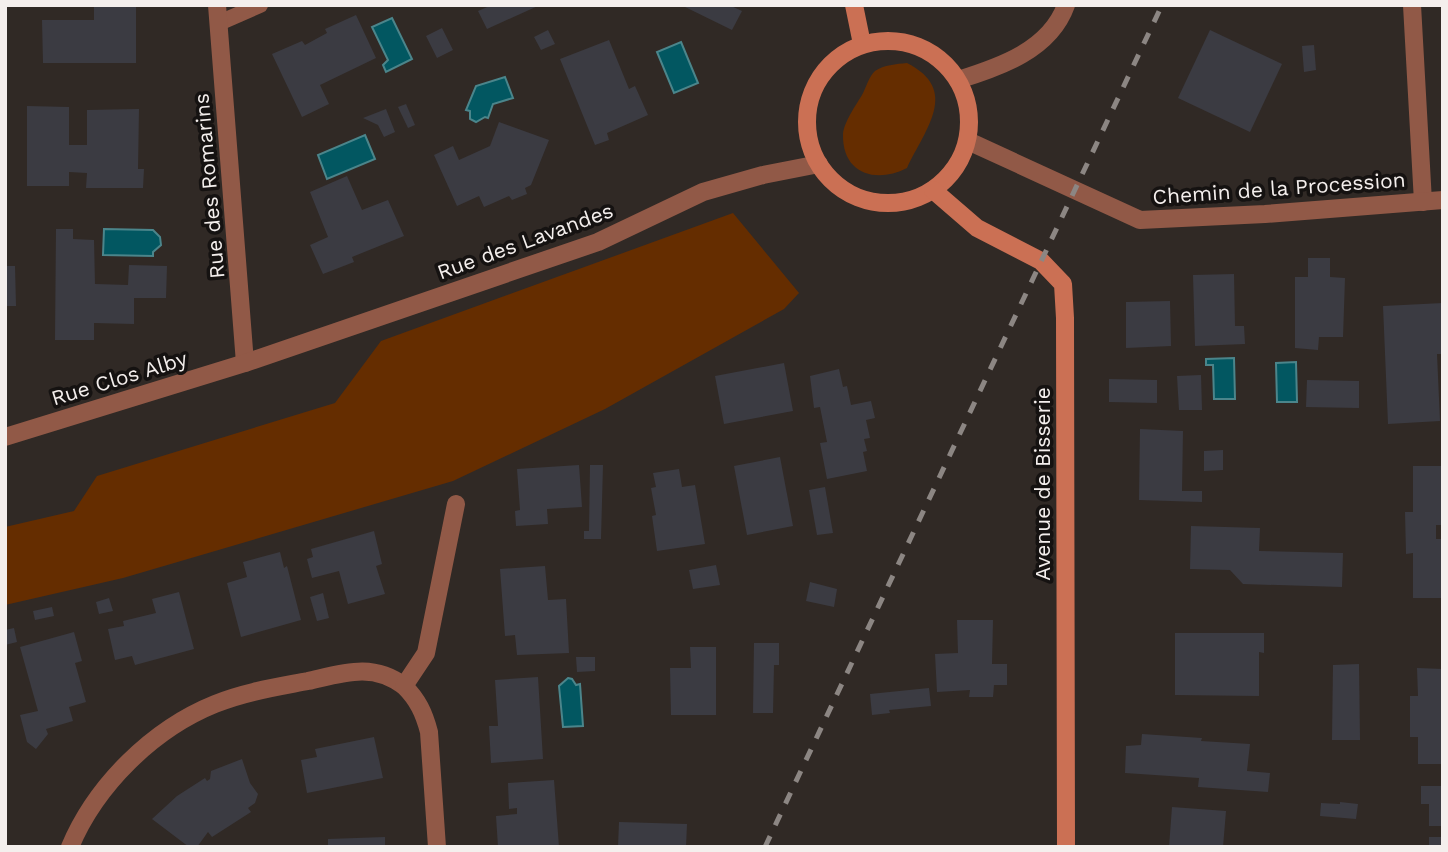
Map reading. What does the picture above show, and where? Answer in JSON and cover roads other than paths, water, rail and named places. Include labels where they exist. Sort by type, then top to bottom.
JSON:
[{"type":"street","points":[[854,5],[862,44]]},
{"type":"street","points":[[958,80],[990,70],[1030,51],[1053,28],[1066,5]]},
{"type":"street","points":[[1412,5],[1423,202]]},
{"type":"street","name":"Rue des Romarins","points":[[218,14],[245,363]]},
{"type":"street","points":[[884,40],[906,42],[945,62],[958,80],[967,99],[970,120],[968,141],[954,169],[933,190],[898,203],[862,199],[830,179],[819,164],[809,142],[806,117],[812,94],[823,72],[841,55],[862,44],[884,40]]},
{"type":"street","name":"Chemin de la Procession","points":[[968,141],[1140,220],[1265,215],[1443,200]]},
{"type":"street","name":"Rue des Lavandes","points":[[245,363],[598,242],[703,192],[763,175],[819,164]]},
{"type":"street","name":"Avenue de Bisserie","points":[[933,190],[977,228],[1041,261],[1063,284],[1066,847]]},
{"type":"street","name":"Rue Clos Alby","points":[[5,437],[245,363]]},
{"type":"street","points":[[404,686],[426,653],[456,504]]},
{"type":"street","points":[[70,847],[79,824],[111,781],[145,747],[182,720],[238,696],[349,672],[375,671],[392,676],[404,686],[415,696],[425,713],[429,732],[437,847]]},
{"type":"lane","points":[[218,14],[260,5]]},
{"type":"water","points":[[392,18],[412,59],[386,72],[383,65],[388,60],[372,27]]},
{"type":"water","points":[[681,42],[698,83],[674,93],[657,52]]},
{"type":"water","points":[[505,77],[513,98],[493,104],[488,118],[476,122],[470,119],[470,111],[466,110],[476,86]]},
{"type":"water","points":[[365,135],[375,159],[327,179],[318,155]]},
{"type":"water","points":[[104,229],[153,230],[160,237],[161,245],[153,252],[153,256],[103,255]]},
{"type":"water","points":[[1234,358],[1235,399],[1214,399],[1213,365],[1206,365],[1206,359]]},
{"type":"water","points":[[1296,362],[1297,402],[1277,402],[1276,363]]},
{"type":"water","points":[[568,678],[576,685],[580,684],[583,726],[563,727],[559,686]]},
{"type":"railway","points":[[765,847],[1162,5]]}]
